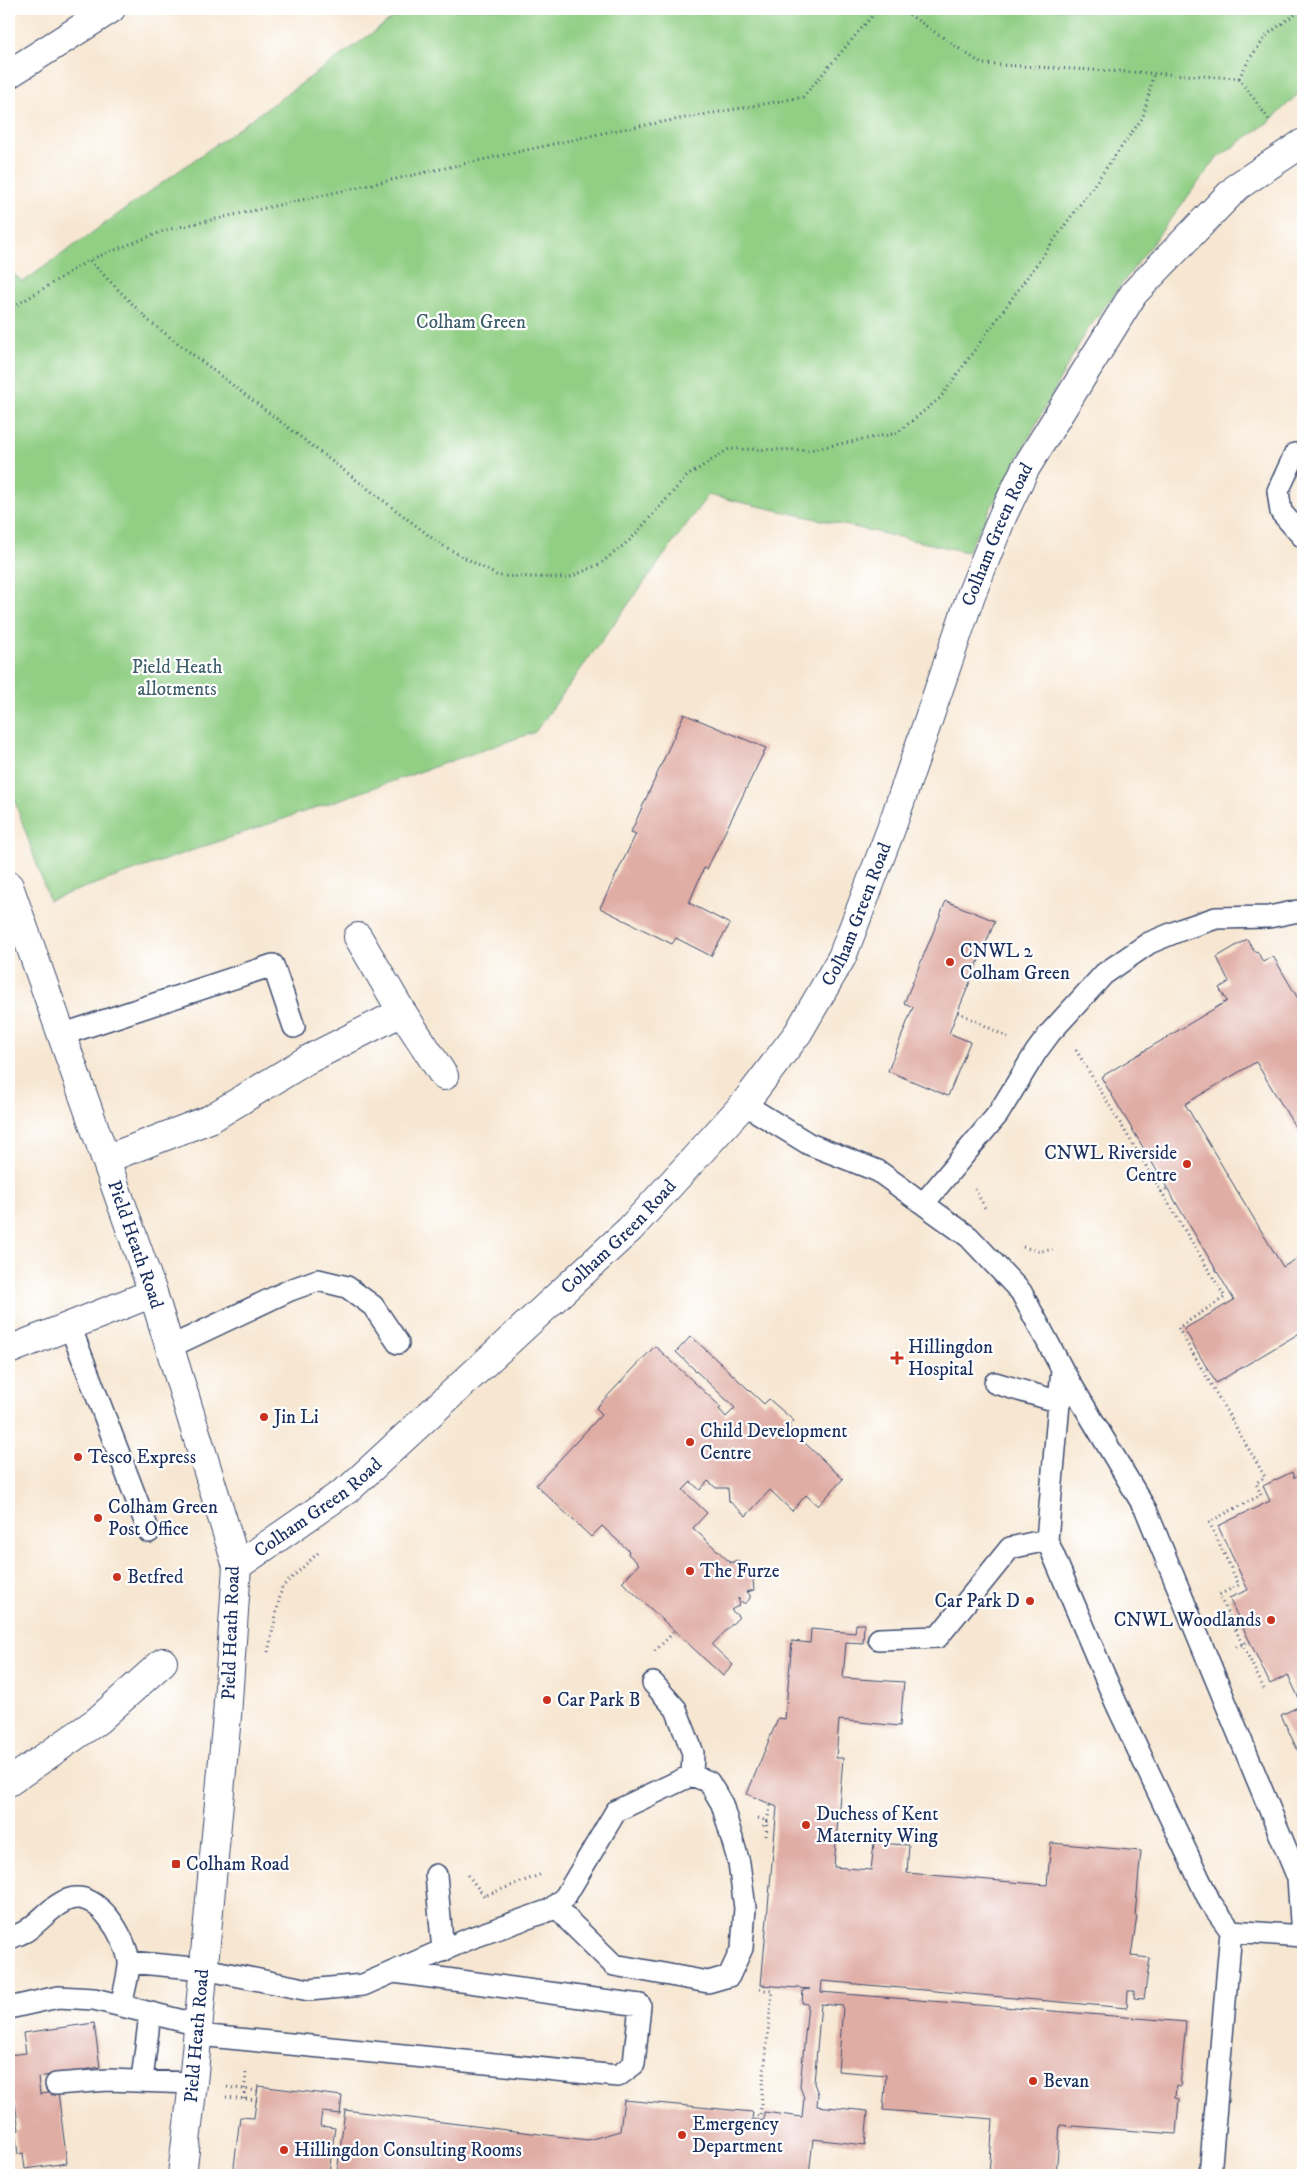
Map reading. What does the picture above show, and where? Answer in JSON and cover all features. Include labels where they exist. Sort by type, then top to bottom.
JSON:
[{"type":"street","points":[[9,74],[111,9]]},
{"type":"street","name":"Colham Green Road","points":[[237,1566],[350,1487],[630,1229],[744,1104],[798,1033],[842,957],[891,829],[971,595],[1003,515],[1026,469],[1134,293],[1238,186],[1303,143]]},
{"type":"street","name":"Pield Heath Road","points":[[9,886],[153,1293],[237,1566],[227,1716],[193,2083],[182,2175]]},
{"type":"street","points":[[358,937],[402,1012],[444,1076]]},
{"type":"street","points":[[106,1159],[210,1119],[307,1060],[402,1012]]},
{"type":"street","points":[[9,1350],[153,1293]]},
{"type":"street","points":[[9,1782],[97,1721],[163,1662]]},
{"type":"lane","points":[[1295,454],[1278,491],[1281,512],[1303,536]]},
{"type":"lane","points":[[924,1203],[998,1114],[1036,1052],[1074,1006],[1104,974],[1149,943],[1216,918],[1269,917],[1303,910]]},
{"type":"lane","points":[[62,1035],[273,965],[294,1027]]},
{"type":"lane","points":[[744,1104],[809,1144],[878,1170],[969,1237],[1021,1292],[1062,1369],[1146,1510],[1298,1878],[1303,1936],[1231,1931]]},
{"type":"lane","points":[[170,1347],[290,1290],[318,1280],[347,1287],[373,1306],[398,1343]]},
{"type":"lane","points":[[70,1326],[149,1532]]},
{"type":"lane","points":[[1062,1369],[1047,1540],[1116,1703],[1210,1902],[1231,1931],[1210,2175]]},
{"type":"lane","points":[[996,1383],[1060,1402]]},
{"type":"lane","points":[[879,1639],[938,1637],[1010,1548],[1047,1540]]},
{"type":"lane","points":[[653,1683],[676,1710],[693,1753],[692,1776]]},
{"type":"lane","points":[[129,1962],[204,1969],[309,1990],[363,1985],[471,1938],[550,1910],[556,1905],[565,1898],[616,1811],[692,1776],[709,1782],[722,1804],[739,1863],[745,1908],[742,1948],[730,1976],[708,1982],[614,1965],[570,1922],[556,1905]]},
{"type":"lane","points":[[436,1875],[443,1951]]},
{"type":"lane","points":[[9,1939],[25,1932],[56,1906],[64,1902],[72,1899],[90,1902],[106,1914],[121,1935],[129,1962],[121,2006]]},
{"type":"lane","points":[[9,2008],[58,1997],[94,1999],[150,2014],[198,2030],[618,2076],[634,2064],[640,2005],[393,1972]]},
{"type":"lane","points":[[142,2080],[150,2014]]},
{"type":"lane","points":[[56,2084],[108,2080],[193,2083]]},
{"type":"path","points":[[9,310],[89,260],[175,227],[612,131],[804,97],[878,9]]},
{"type":"path","points":[[900,9],[982,64],[1239,78]]},
{"type":"path","points":[[1239,78],[1250,58],[1268,34],[1302,9]]},
{"type":"path","points":[[89,260],[149,321],[440,544],[498,576],[568,578],[600,564],[631,539],[687,476],[729,449],[808,450],[897,433],[940,398],[1143,117],[1154,73]]},
{"type":"path","points":[[1239,78],[1270,121]]},
{"type":"path","points":[[958,1012],[1036,1052]]},
{"type":"path","points":[[1074,1047],[1225,1297],[1178,1328],[1265,1477],[1256,1483],[1261,1495],[1209,1522],[1239,1585],[1219,1596],[1264,1690]]},
{"type":"path","points":[[975,1188],[987,1212]]},
{"type":"path","points":[[1161,1192],[1168,1188]]},
{"type":"path","points":[[1016,1244],[1038,1251],[1053,1250]]},
{"type":"path","points":[[267,1659],[282,1587],[322,1550]]},
{"type":"path","points":[[654,1652],[675,1631]]},
{"type":"path","points":[[466,1872],[484,1896],[590,1856]]},
{"type":"path","points":[[244,2099],[246,2071]]},
{"type":"path","points":[[226,2087],[258,2091]]},
{"type":"path","points":[[752,2115],[760,2116],[763,2090]]},
{"type":"path","points":[[225,2096],[257,2100]]},
{"type":"green space","name":"Colham Green","points":[[406,9],[1303,9],[1303,89],[1270,121],[1216,159],[1085,333],[967,552],[708,495],[535,732],[49,900],[9,784],[9,270],[23,282]]},
{"type":"building","points":[[684,714],[766,748],[707,869],[704,868],[689,903],[730,924],[711,956],[676,938],[672,944],[600,908],[636,834],[631,832]]},
{"type":"building","name":"CNWL 2 Colham Green","points":[[946,901],[995,921],[949,1033],[970,1042],[948,1096],[888,1071],[913,1007],[904,1003]]},
{"type":"building","name":"CNWL Riverside Centre","points":[[1247,939],[1263,962],[1273,956],[1303,1007],[1303,1140],[1256,1062],[1185,1104],[1283,1267],[1303,1255],[1303,1331],[1216,1383],[1184,1329],[1234,1300],[1101,1077],[1227,1001],[1219,988],[1229,982],[1217,957]]},
{"type":"building","name":"Child Development Centre","points":[[691,1336],[764,1404],[769,1399],[794,1421],[788,1427],[843,1479],[818,1506],[806,1495],[792,1511],[770,1490],[746,1516],[729,1501],[728,1488],[716,1488],[708,1481],[700,1490],[691,1482],[683,1490],[707,1513],[693,1528],[731,1563],[737,1560],[756,1578],[753,1580],[754,1590],[747,1592],[750,1598],[746,1603],[743,1603],[738,1598],[740,1605],[731,1610],[739,1617],[712,1645],[733,1665],[723,1676],[622,1582],[639,1564],[628,1554],[629,1551],[602,1526],[591,1537],[536,1485],[602,1414],[596,1408],[655,1346],[721,1407],[719,1409],[726,1417],[735,1408],[676,1352]]},
{"type":"building","name":"CNWL Woodlands","points":[[1292,1472],[1294,1478],[1303,1473],[1303,1762],[1281,1715],[1302,1705],[1288,1675],[1270,1684],[1229,1598],[1248,1590],[1218,1526],[1270,1501],[1263,1486]]},
{"type":"building","points":[[856,1624],[864,1624],[863,1643],[846,1642],[843,1678],[904,1682],[900,1726],[839,1720],[836,1758],[843,1758],[834,1867],[871,1870],[874,1843],[909,1845],[907,1873],[1047,1885],[1051,1843],[1141,1851],[1135,1915],[1137,1916],[1131,1956],[1150,1958],[1144,1999],[1134,1998],[1134,1991],[1128,1991],[1127,2008],[822,1981],[821,1992],[1186,2022],[1180,2087],[1176,2086],[1175,2098],[1179,2099],[1176,2134],[1060,2125],[1056,2175],[989,2175],[993,2119],[883,2110],[886,2075],[838,2071],[843,2006],[821,2004],[814,2083],[818,2094],[817,2106],[868,2111],[865,2145],[813,2139],[809,2175],[233,2175],[240,2117],[254,2118],[258,2086],[342,2096],[340,2114],[322,2112],[320,2126],[335,2128],[329,2173],[337,2173],[345,2110],[588,2140],[620,2131],[624,2100],[753,2112],[752,2119],[764,2121],[764,2112],[802,2117],[804,2098],[800,2086],[808,2004],[802,2003],[803,1990],[810,1989],[761,1985],[777,1807],[747,1794],[778,1718],[785,1719],[792,1641],[810,1643],[811,1629],[855,1633]]},
{"type":"building","points":[[94,2023],[100,2067],[83,2070],[84,2075],[64,2073],[38,2077],[40,2094],[58,2092],[67,2163],[25,2169],[23,2153],[18,2154],[15,2131],[19,2130],[15,2103],[9,2104],[9,2055],[26,2053],[23,2033]]},
{"type":"place","name":"CNWL 2 Colham Green","points":[[950,962]]},
{"type":"place","name":"CNWL Riverside Centre","points":[[1187,1164]]},
{"type":"place","name":"Hillingdon Hospital","points":[[897,1358]]},
{"type":"place","name":"Jin Li","points":[[264,1417]]},
{"type":"place","name":"Child Development Centre","points":[[690,1442]]},
{"type":"place","name":"Tesco Express","points":[[78,1457]]},
{"type":"place","name":"Colham Green Post Office","points":[[98,1518]]},
{"type":"place","name":"The Furze","points":[[690,1571]]},
{"type":"place","name":"Betfred","points":[[117,1577]]},
{"type":"place","name":"Car Park D","points":[[1030,1601]]},
{"type":"place","name":"CNWL Woodlands","points":[[1271,1620]]},
{"type":"place","name":"Car Park B","points":[[547,1700]]},
{"type":"place","name":"Duchess of Kent Maternity Wing","points":[[806,1825]]},
{"type":"place","name":"Colham Road","points":[[176,1864]]},
{"type":"place","name":"Bevan","points":[[1033,2081]]},
{"type":"place","name":"Emergency Department","points":[[682,2135]]},
{"type":"place","name":"Hillingdon Consulting Rooms","points":[[284,2150]]},
{"type":"park label","name":"Pield Heath allotments","points":[[177,678]]}]
